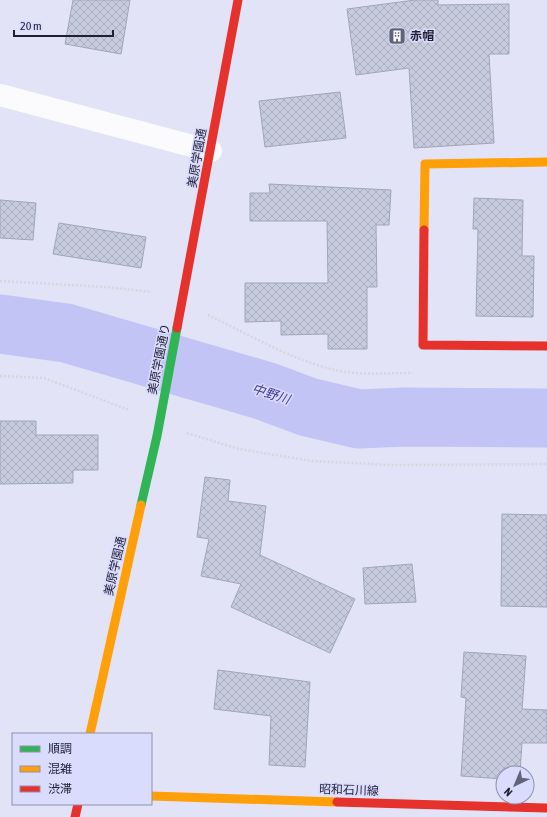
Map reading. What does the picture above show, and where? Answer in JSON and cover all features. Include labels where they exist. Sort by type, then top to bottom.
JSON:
[{"type":"street","name":"美原学園通","points":[[179,319],[238,0]]},
{"type":"street","points":[[0,95],[211,151]]},
{"type":"street","points":[[547,162],[425,164],[423,346],[547,346]]},
{"type":"street","name":"美原学園通り","points":[[162,404],[179,319]]},
{"type":"street","name":"美原学園通","points":[[90,733],[157,436],[162,404]]},
{"type":"street","name":"昭和石川線","points":[[152,796],[504,812],[547,808]]},
{"type":"street","points":[[75,817],[78,805]]},
{"type":"path","points":[[0,281],[105,286],[152,292]]},
{"type":"path","points":[[208,315],[300,359],[332,369],[366,373],[421,373]]},
{"type":"path","points":[[0,376],[44,378],[129,410]]},
{"type":"path","points":[[186,433],[239,450],[312,461],[392,465],[547,464]]},
{"type":"building","points":[[73,0],[130,0],[121,54],[65,44]]},
{"type":"building","points":[[415,0],[438,0],[438,5],[509,4],[509,54],[489,54],[494,143],[414,148],[409,68],[356,75],[347,9]]},
{"type":"building","points":[[340,92],[346,138],[265,147],[259,101]]},
{"type":"building","points":[[269,184],[391,190],[389,225],[376,225],[377,287],[367,287],[367,349],[328,349],[328,334],[281,335],[281,321],[245,322],[245,283],[328,283],[327,221],[250,221],[250,193],[270,193]]},
{"type":"building","points":[[474,198],[523,200],[522,256],[534,256],[533,317],[476,316],[478,229],[473,229]]},
{"type":"building","points":[[0,200],[36,203],[33,240],[0,238]]},
{"type":"building","points":[[59,223],[146,237],[141,268],[53,254]]},
{"type":"building","points":[[0,421],[36,421],[36,435],[98,435],[98,470],[73,470],[73,483],[0,484]]},
{"type":"building","points":[[205,477],[230,480],[228,501],[266,506],[260,555],[355,599],[330,653],[231,607],[241,584],[201,576],[209,539],[197,537]]},
{"type":"building","points":[[502,514],[547,515],[547,607],[501,606]]},
{"type":"building","points":[[412,564],[416,602],[365,604],[363,568]]},
{"type":"building","points":[[464,652],[526,656],[522,709],[547,710],[547,743],[522,743],[521,765],[495,765],[495,778],[461,776],[466,698],[461,697]]},
{"type":"building","points":[[218,670],[310,682],[305,767],[269,765],[271,716],[214,709]]},
{"type":"waterway","name":"中野川","points":[[0,324],[66,333],[265,391],[308,407],[359,419],[404,417],[547,418]]},
{"type":"traffic: fast","points":[[141,505],[157,436],[177,328]]},
{"type":"traffic: slow","points":[[424,230],[425,164],[547,162]]},
{"type":"traffic: slow","points":[[90,733],[141,505]]},
{"type":"traffic: slow","points":[[152,796],[337,802]]},
{"type":"traffic: jam","points":[[177,328],[238,0]]},
{"type":"traffic: jam","points":[[424,230],[423,345],[547,346]]},
{"type":"traffic: jam","points":[[337,802],[547,808]]},
{"type":"traffic: jam","points":[[75,817],[78,805]]},
{"type":"place","name":"赤帽","points":[[397,36]]}]
